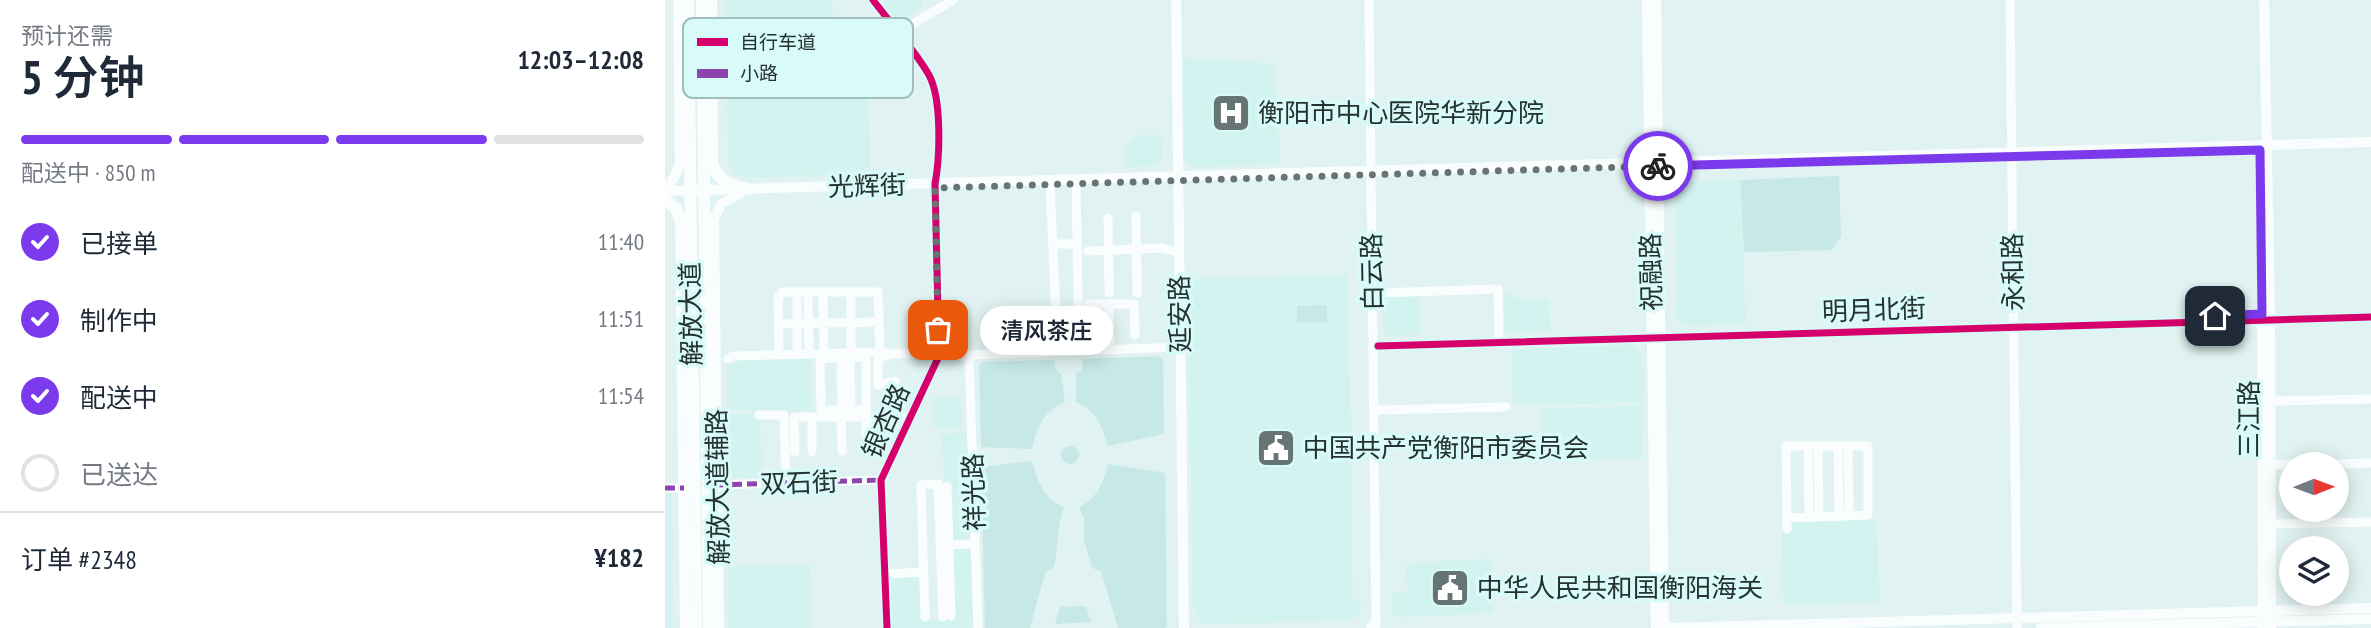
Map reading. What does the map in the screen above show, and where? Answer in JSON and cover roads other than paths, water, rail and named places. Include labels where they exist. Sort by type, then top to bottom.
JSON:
[{"type":"highway","name":"解放大道","points":[[688,0],[688,18]]},
{"type":"highway","name":"解放大道","points":[[702,0],[702,18]]},
{"type":"highway","name":"解放大道","points":[[689,98],[689,627]]},
{"type":"highway","name":"解放大道","points":[[703,98],[708,507],[713,626]]},
{"type":"highway","points":[[703,147],[722,181],[743,191]]},
{"type":"highway","points":[[665,193],[680,218],[690,246]]},
{"type":"highway","points":[[708,507],[717,485]]},
{"type":"main road","points":[[665,193],[678,171],[680,155],[678,0]]},
{"type":"main road","points":[[712,0],[712,18]]},
{"type":"main road","name":"延安路","points":[[1169,0],[1177,347]]},
{"type":"main road","name":"延安路","points":[[1176,0],[1175,179],[1181,627]]},
{"type":"main road","name":"祝融路","points":[[1647,0],[1654,165]]},
{"type":"main road","name":"祝融路","points":[[1656,0],[1656,336],[1660,610],[1664,628]]},
{"type":"main road","name":"三江路","points":[[2257,0],[2266,317],[2267,620]]},
{"type":"main road","name":"三江路","points":[[2263,147],[2264,0]]},
{"type":"main road","points":[[713,98],[713,167]]},
{"type":"main road","name":"光辉街","points":[[665,193],[2371,144]]},
{"type":"main road","name":"光辉街","points":[[935,186],[1175,179]]},
{"type":"main road","name":"解放大道辅路","points":[[713,626],[717,485],[714,219],[721,204],[743,191]]},
{"type":"main road","name":"解放大道辅路","points":[[680,218],[689,487]]},
{"type":"main road","name":"三江路","points":[[2266,317],[2271,524],[2267,620]]},
{"type":"main road","points":[[2041,628],[2267,620],[2371,608]]},
{"type":"main road","points":[[1647,628],[1660,610],[1673,624],[1683,628]]},
{"type":"main road","name":"祝融路","points":[[1656,628],[1660,610]]},
{"type":"main road","points":[[1670,628],[2371,619]]},
{"type":"street","name":"银杏路","points":[[873,0],[887,18]]},
{"type":"street","points":[[913,22],[947,0]]},
{"type":"street","points":[[913,24],[953,0]]},
{"type":"street","name":"白云路","points":[[1369,0],[1378,293],[1379,626]]},
{"type":"street","name":"白云路","points":[[1374,0],[1379,626]]},
{"type":"street","name":"永和路","points":[[2012,0],[2020,623]]},
{"type":"street","name":"银杏路","points":[[887,628],[881,480],[939,356],[935,186],[937,104],[929,75],[913,53]]},
{"type":"street","points":[[1076,183],[1077,244],[1083,317],[1079,351]]},
{"type":"street","points":[[1050,184],[1056,316],[1083,317]]},
{"type":"street","points":[[1136,216],[1137,293]]},
{"type":"street","points":[[1108,218],[1109,293]]},
{"type":"street","points":[[1054,244],[1077,244]]},
{"type":"street","points":[[1089,251],[1162,248],[1173,251]]},
{"type":"street","points":[[1378,293],[1497,289],[1499,337]]},
{"type":"street","points":[[779,355],[778,297],[783,292],[878,292],[880,352]]},
{"type":"street","points":[[797,292],[797,354]]},
{"type":"street","points":[[808,292],[809,354]]},
{"type":"street","points":[[823,292],[824,354]]},
{"type":"street","points":[[842,451],[851,292]]},
{"type":"street","points":[[1083,317],[1088,304],[1134,303],[1135,335]]},
{"type":"street","points":[[1109,304],[1109,350]]},
{"type":"street","name":"明月北街","points":[[1378,343],[2371,314]]},
{"type":"street","points":[[779,324],[879,322]]},
{"type":"street","name":"明月北街","points":[[1378,343],[1499,337],[1656,336]]},
{"type":"street","points":[[911,417],[866,417],[844,411],[821,410],[820,359],[880,352],[931,353],[939,356],[1177,347]]},
{"type":"street","points":[[728,359],[733,356],[797,354],[866,357],[866,409],[794,417],[795,452]]},
{"type":"street","points":[[891,354],[878,358],[878,385],[895,381]]},
{"type":"street","name":"祥光路","points":[[969,355],[978,628]]},
{"type":"street","points":[[2270,401],[2371,399]]},
{"type":"street","points":[[1379,411],[1506,407]]},
{"type":"street","points":[[759,415],[784,415],[786,483]]},
{"type":"street","points":[[812,416],[813,452]]},
{"type":"street","points":[[866,417],[866,436],[877,440],[885,418]]},
{"type":"street","points":[[1787,518],[1864,516],[1870,512],[1868,446],[1786,446],[1787,529]]},
{"type":"street","points":[[1813,446],[1814,517]]},
{"type":"street","points":[[1843,446],[1844,516]]},
{"type":"street","points":[[2349,464],[2371,463]]},
{"type":"street","points":[[2270,465],[2279,465]]},
{"type":"street","name":"双石街","points":[[717,485],[881,480]]},
{"type":"street","points":[[925,617],[921,485],[938,484],[947,617],[947,486]]},
{"type":"street","points":[[665,488],[689,487]]},
{"type":"street","points":[[2271,524],[2371,522]]},
{"type":"street","points":[[949,545],[975,544]]},
{"type":"street","points":[[923,552],[941,552]]},
{"type":"street","points":[[886,574],[924,572]]},
{"type":"place","name":"衡阳市中心医院华新分院","points":[[1231,113]]},
{"type":"place","name":"清风茶庄","points":[[938,330]]},
{"type":"place","name":"中国共产党衡阳市委员会","points":[[1276,448]]},
{"type":"place","name":"中华人民共和国衡阳海关","points":[[1450,588]]}]
